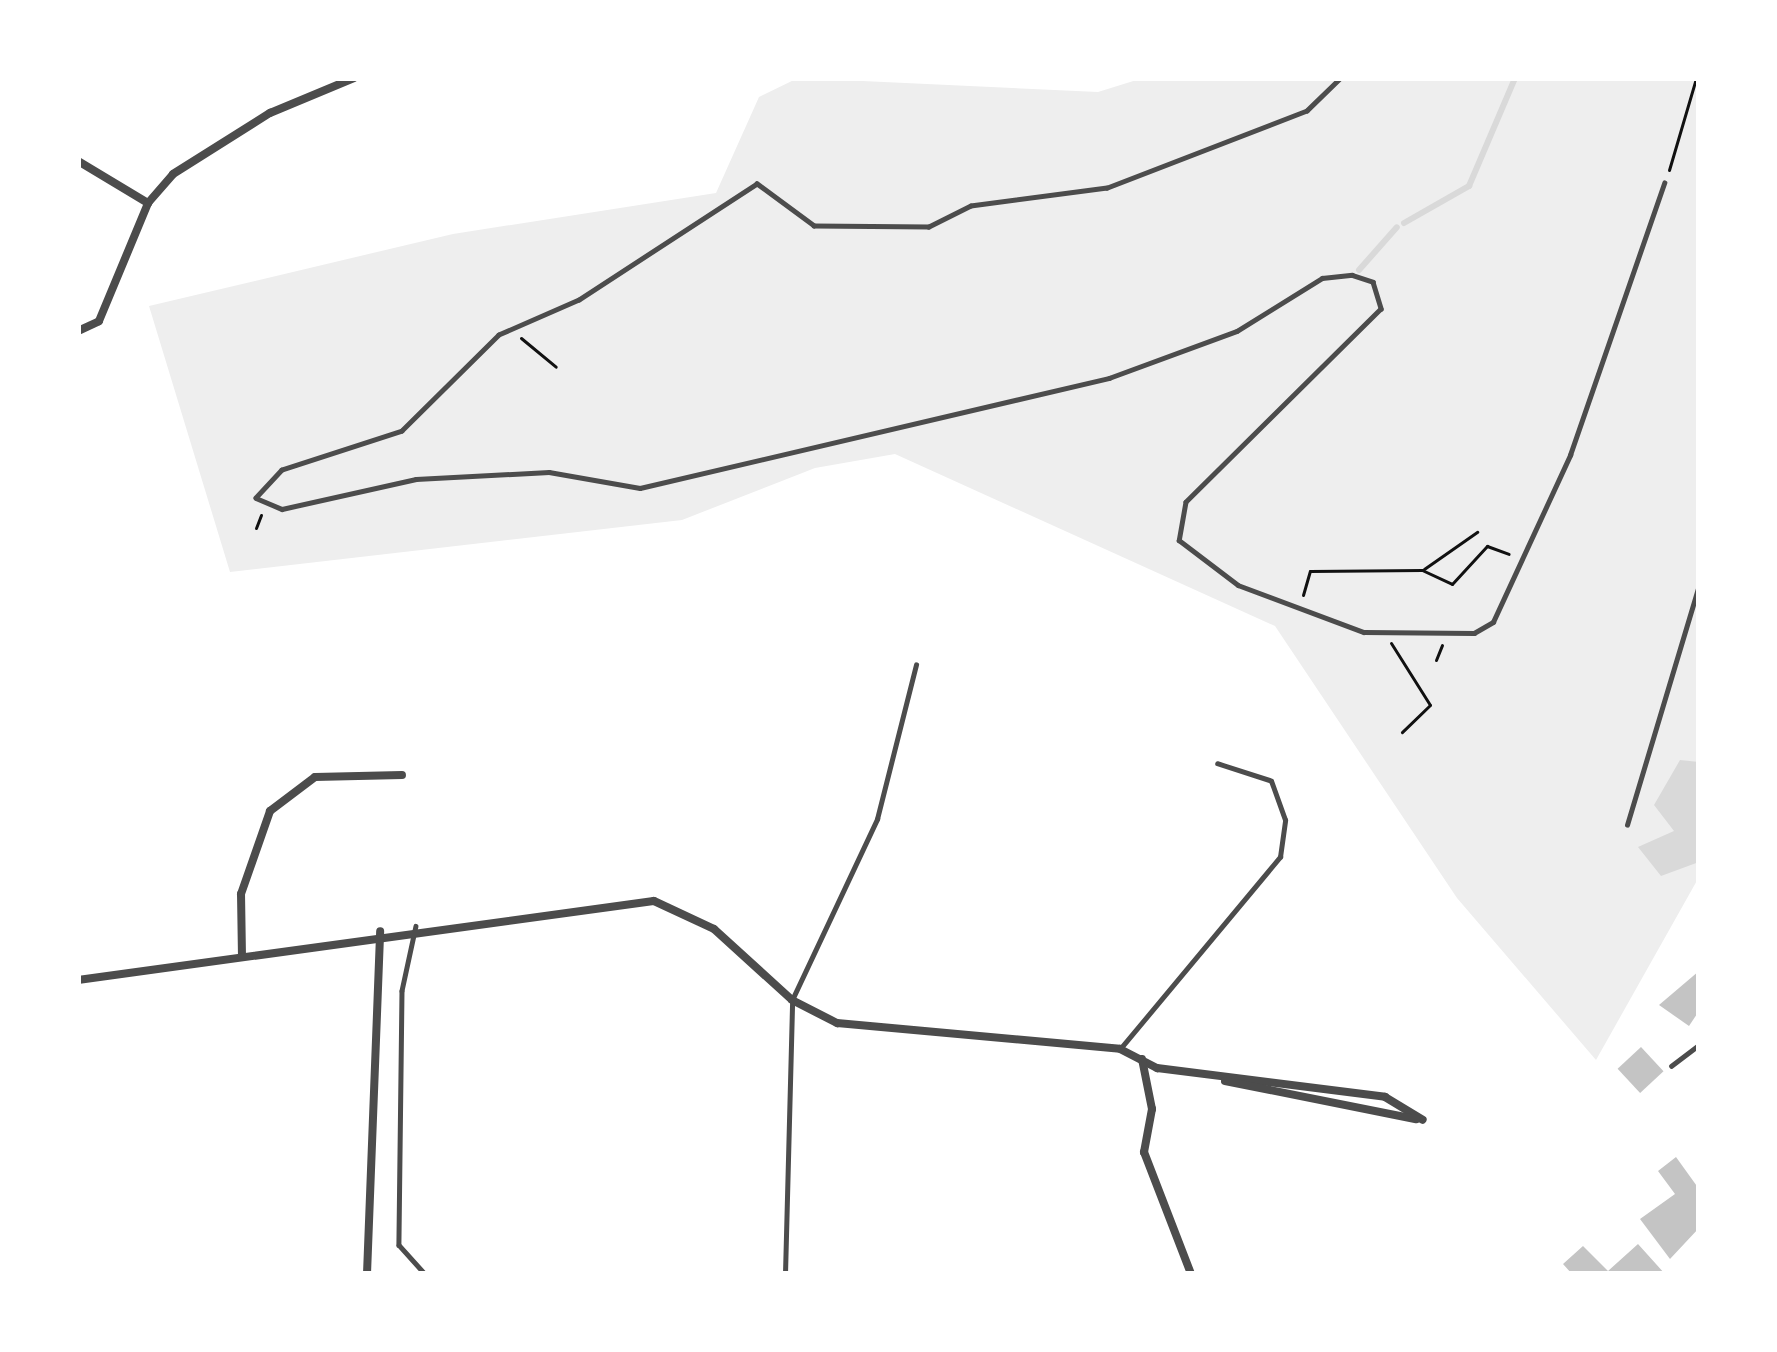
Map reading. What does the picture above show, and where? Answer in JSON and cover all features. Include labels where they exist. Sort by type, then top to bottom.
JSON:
[{"type":"street","points":[[78,331],[99,321],[148,202],[214,144],[353,78]]},
{"type":"street","points":[[78,161],[148,202]]},
{"type":"street","points":[[242,957],[241,894],[269,811],[315,777],[402,775]]},
{"type":"street","points":[[78,980],[416,926],[654,901],[714,929],[792,1000],[871,1028],[1120,1049],[1156,1068],[1423,1120],[1384,1097],[1156,1068]]},
{"type":"street","points":[[367,1274],[380,931]]},
{"type":"street","points":[[1142,1058],[1152,1109],[1144,1151],[1191,1274]]},
{"type":"lane","points":[[1341,78],[1307,111],[1107,188],[971,206],[929,226],[814,226],[757,184],[579,300],[513,326],[389,439],[316,454],[262,482],[256,498],[273,508],[428,478],[549,472],[613,491],[658,484],[1109,379],[1237,331],[1322,278],[1360,276],[1381,295],[1375,318],[1174,523],[1215,571],[1301,608],[1387,631],[1447,632],[1493,622],[1516,557],[1580,432],[1664,183]]},
{"type":"lane","points":[[1627,825],[1699,585]]},
{"type":"lane","points":[[785,1274],[792,1000],[877,819],[916,665]]},
{"type":"lane","points":[[1120,1049],[1280,856],[1286,820],[1271,781],[1219,764]]},
{"type":"lane","points":[[416,926],[402,991],[399,1245],[425,1274]]},
{"type":"lane","points":[[1671,1066],[1699,1045]]},
{"type":"path","points":[[1664,183],[1696,78]]},
{"type":"path","points":[[513,326],[556,367]]},
{"type":"path","points":[[256,528],[273,508]]},
{"type":"path","points":[[1422,570],[1477,532]]},
{"type":"path","points":[[1301,608],[1310,571],[1422,570],[1452,584],[1487,546],[1516,557]]},
{"type":"path","points":[[1387,631],[1430,705],[1402,732]]},
{"type":"path","points":[[1436,660],[1447,632]]},
{"type":"shaded area","points":[[798,78],[1098,92],[1143,78],[1699,78],[1699,877],[1596,1060],[1457,898],[1275,626],[895,454],[815,468],[682,520],[230,572],[149,306],[453,234],[716,193],[759,97]]},
{"type":"shaded area","points":[[1680,760],[1699,762],[1699,862],[1661,876],[1638,847],[1674,831],[1654,805]]},
{"type":"building","points":[[1699,971],[1699,1011],[1689,1026],[1659,1005]]},
{"type":"building","points":[[1641,1047],[1664,1071],[1640,1093],[1618,1069]]},
{"type":"building","points":[[1676,1157],[1699,1189],[1699,1228],[1670,1259],[1640,1219],[1675,1194],[1658,1171]]},
{"type":"building","points":[[1638,1244],[1665,1274],[1572,1274],[1563,1264],[1583,1246],[1608,1271]]},
{"type":"waterway","points":[[1404,223],[1469,186],[1515,78]]},
{"type":"waterway","points":[[1359,270],[1397,227]]}]
